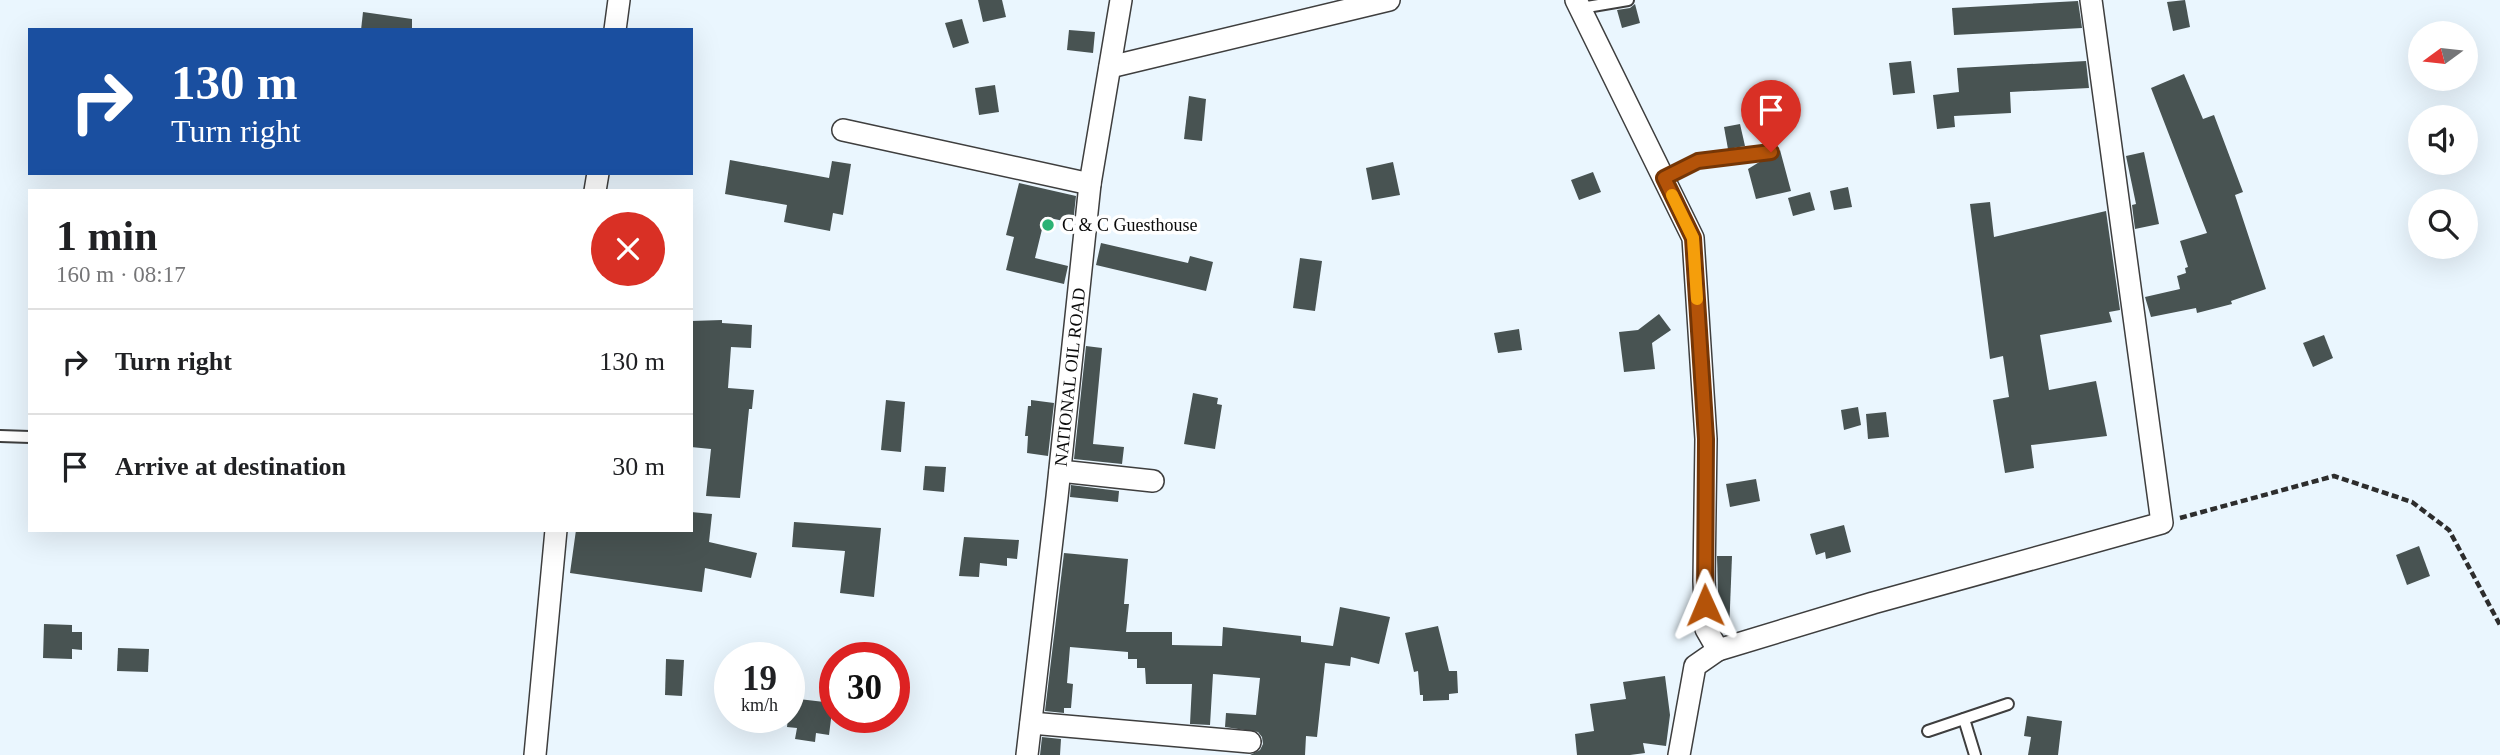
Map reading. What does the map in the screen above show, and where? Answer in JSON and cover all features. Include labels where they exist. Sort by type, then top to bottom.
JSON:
[{"type":"street","points":[[615,28],[619,0]]},
{"type":"street","name":"NATIONAL OIL ROAD","points":[[1027,755],[1090,184],[1121,0]]},
{"type":"street","points":[[1110,66],[1362,3],[1389,0]]},
{"type":"street","points":[[1679,755],[1695,666],[1718,650],[1873,603],[2162,523],[2091,0]]},
{"type":"street","points":[[1578,4],[1693,238],[1706,439],[1706,629],[1718,650]]},
{"type":"street","points":[[843,130],[1090,184]]},
{"type":"street","points":[[1060,471],[1153,481]]},
{"type":"street","points":[[536,755],[556,532]]},
{"type":"street","points":[[1031,723],[1250,741]]},
{"type":"lane","points":[[1578,4],[1628,0]]},
{"type":"lane","points":[[1664,178],[1698,161],[1771,152]]},
{"type":"lane","points":[[0,436],[28,437]]},
{"type":"lane","points":[[1928,731],[2008,704]]},
{"type":"lane","points":[[1964,719],[1975,755]]},
{"type":"path","points":[[2162,523],[2334,475],[2412,502],[2449,530],[2500,625]]},
{"type":"building","points":[[978,0],[1002,0],[1006,17],[983,22]]},
{"type":"building","points":[[2185,0],[2190,27],[2173,31],[2167,2]]},
{"type":"building","points":[[2078,1],[2082,28],[1954,35],[1952,8]]},
{"type":"building","points":[[1635,4],[1640,23],[1622,28],[1617,10],[1630,8]]},
{"type":"building","points":[[363,12],[412,19],[412,28],[361,28]]},
{"type":"building","points":[[962,19],[969,43],[953,48],[945,23]]},
{"type":"building","points":[[1069,30],[1095,32],[1093,53],[1067,50]]},
{"type":"building","points":[[1911,61],[1915,93],[1893,95],[1889,63]]},
{"type":"building","points":[[2086,61],[2089,88],[2010,92],[2011,113],[1954,116],[1955,127],[1937,129],[1933,95],[1959,92],[1957,68]]},
{"type":"building","points":[[2184,74],[2203,119],[2214,115],[2243,192],[2235,195],[2266,289],[2231,301],[2232,304],[2197,313],[2196,308],[2151,317],[2145,297],[2180,289],[2177,276],[2186,273],[2185,268],[2188,267],[2180,241],[2207,233],[2151,88]]},
{"type":"building","points":[[995,85],[999,112],[979,115],[975,88]]},
{"type":"building","points":[[1189,96],[1206,99],[1202,141],[1184,139]]},
{"type":"building","points":[[1740,124],[1745,146],[1728,149],[1724,127]]},
{"type":"building","points":[[1780,150],[1791,191],[1756,199],[1748,169],[1761,161],[1775,159]]},
{"type":"building","points":[[2144,152],[2159,224],[2135,229],[2132,205],[2136,204],[2126,156]]},
{"type":"building","points":[[730,160],[829,178],[832,161],[851,164],[843,215],[833,213],[830,231],[784,222],[787,205],[725,194]]},
{"type":"building","points":[[1393,162],[1400,195],[1372,200],[1366,168]]},
{"type":"building","points":[[1593,172],[1601,192],[1579,200],[1571,180]]},
{"type":"building","points":[[1019,183],[1076,196],[1073,223],[1045,217],[1035,258],[1068,266],[1064,284],[1006,270],[1014,237],[1006,235]]},
{"type":"building","points":[[1848,187],[1852,207],[1834,210],[1830,191]]},
{"type":"building","points":[[1810,192],[1815,210],[1793,216],[1788,198]]},
{"type":"building","points":[[1990,202],[1994,237],[2106,211],[2120,310],[2109,312],[2112,322],[2040,335],[2049,390],[2096,381],[2107,436],[2031,445],[2034,468],[2005,473],[1993,400],[2009,397],[2003,356],[1990,359],[1970,204]]},
{"type":"building","points":[[1101,243],[1188,263],[1190,256],[1213,262],[1206,291],[1096,265]]},
{"type":"building","points":[[1300,258],[1322,261],[1315,311],[1293,308]]},
{"type":"building","points":[[1659,314],[1671,330],[1652,343],[1655,369],[1624,372],[1619,332],[1638,330]]},
{"type":"building","points":[[722,320],[722,323],[752,325],[751,348],[731,347],[728,388],[754,390],[752,409],[749,409],[740,498],[706,496],[711,449],[693,447],[693,321]]},
{"type":"building","points":[[1519,329],[1522,350],[1498,353],[1494,333]]},
{"type":"building","points":[[2324,335],[2333,358],[2313,367],[2303,343]]},
{"type":"building","points":[[1086,346],[1102,348],[1093,444],[1124,447],[1122,464],[1074,459]]},
{"type":"building","points":[[1193,393],[1218,398],[1217,404],[1222,405],[1215,449],[1184,444]]},
{"type":"building","points":[[886,400],[905,402],[901,452],[881,450]]},
{"type":"building","points":[[1031,400],[1054,403],[1048,456],[1027,453],[1028,436],[1025,436]]},
{"type":"building","points":[[1858,407],[1861,425],[1844,430],[1841,410]]},
{"type":"building","points":[[1886,412],[1889,437],[1868,439],[1866,414]]},
{"type":"building","points":[[925,466],[946,467],[944,492],[923,490]]},
{"type":"building","points":[[1756,479],[1760,501],[1730,507],[1726,484]]},
{"type":"building","points":[[1071,485],[1119,491],[1118,502],[1070,497]]},
{"type":"building","points":[[693,512],[712,514],[709,542],[757,553],[751,578],[705,568],[702,592],[570,573],[576,532],[693,532]]},
{"type":"building","points":[[794,522],[881,528],[874,597],[840,593],[845,551],[792,547]]},
{"type":"building","points":[[1844,525],[1851,552],[1826,559],[1825,552],[1816,555],[1810,534]]},
{"type":"building","points":[[964,537],[1019,540],[1017,559],[1007,558],[1007,566],[980,563],[979,577],[959,576]]},
{"type":"building","points":[[2419,546],[2430,576],[2407,585],[2396,555]]},
{"type":"building","points":[[1064,553],[1128,559],[1124,604],[1129,604],[1126,632],[1172,632],[1172,645],[1222,646],[1223,627],[1301,636],[1301,642],[1333,646],[1340,607],[1390,617],[1379,664],[1351,657],[1350,666],[1325,663],[1317,737],[1306,736],[1305,755],[1250,755],[1260,750],[1263,744],[1258,732],[1225,727],[1226,713],[1256,715],[1260,678],[1213,674],[1210,725],[1190,724],[1192,684],[1146,684],[1145,668],[1137,668],[1137,659],[1128,659],[1128,652],[1070,647],[1067,683],[1073,684],[1071,708],[1064,708],[1064,713],[1045,711]]},
{"type":"building","points":[[1717,556],[1732,556],[1729,633],[1724,634],[1719,625]]},
{"type":"building","points":[[44,624],[72,625],[72,632],[82,632],[82,650],[72,649],[72,659],[43,658]]},
{"type":"building","points":[[1438,626],[1449,671],[1457,671],[1458,693],[1449,694],[1449,700],[1423,701],[1418,671],[1414,672],[1405,633]]},
{"type":"building","points":[[118,648],[149,649],[148,672],[117,671]]},
{"type":"building","points":[[666,659],[684,660],[682,696],[665,695]]},
{"type":"building","points":[[1665,676],[1670,715],[1666,746],[1643,743],[1645,753],[1630,755],[1577,755],[1575,734],[1594,731],[1590,704],[1626,699],[1623,682]]},
{"type":"building","points":[[805,700],[819,701],[819,733],[829,735],[816,733],[815,742],[795,739],[796,733],[805,733]]},
{"type":"building","points":[[2027,716],[2062,721],[2058,755],[2028,755],[2031,737],[2024,736]]},
{"type":"building","points":[[1042,737],[1061,739],[1060,755],[1040,755]]},
{"type":"slow traffic","points":[[1672,195],[1693,238],[1697,299]]},
{"type":"place","name":"C & C Guesthouse","points":[[1048,225]]},
{"type":"route","points":[[1705,605],[1706,439],[1693,238],[1664,178],[1698,161],[1771,152]]}]
